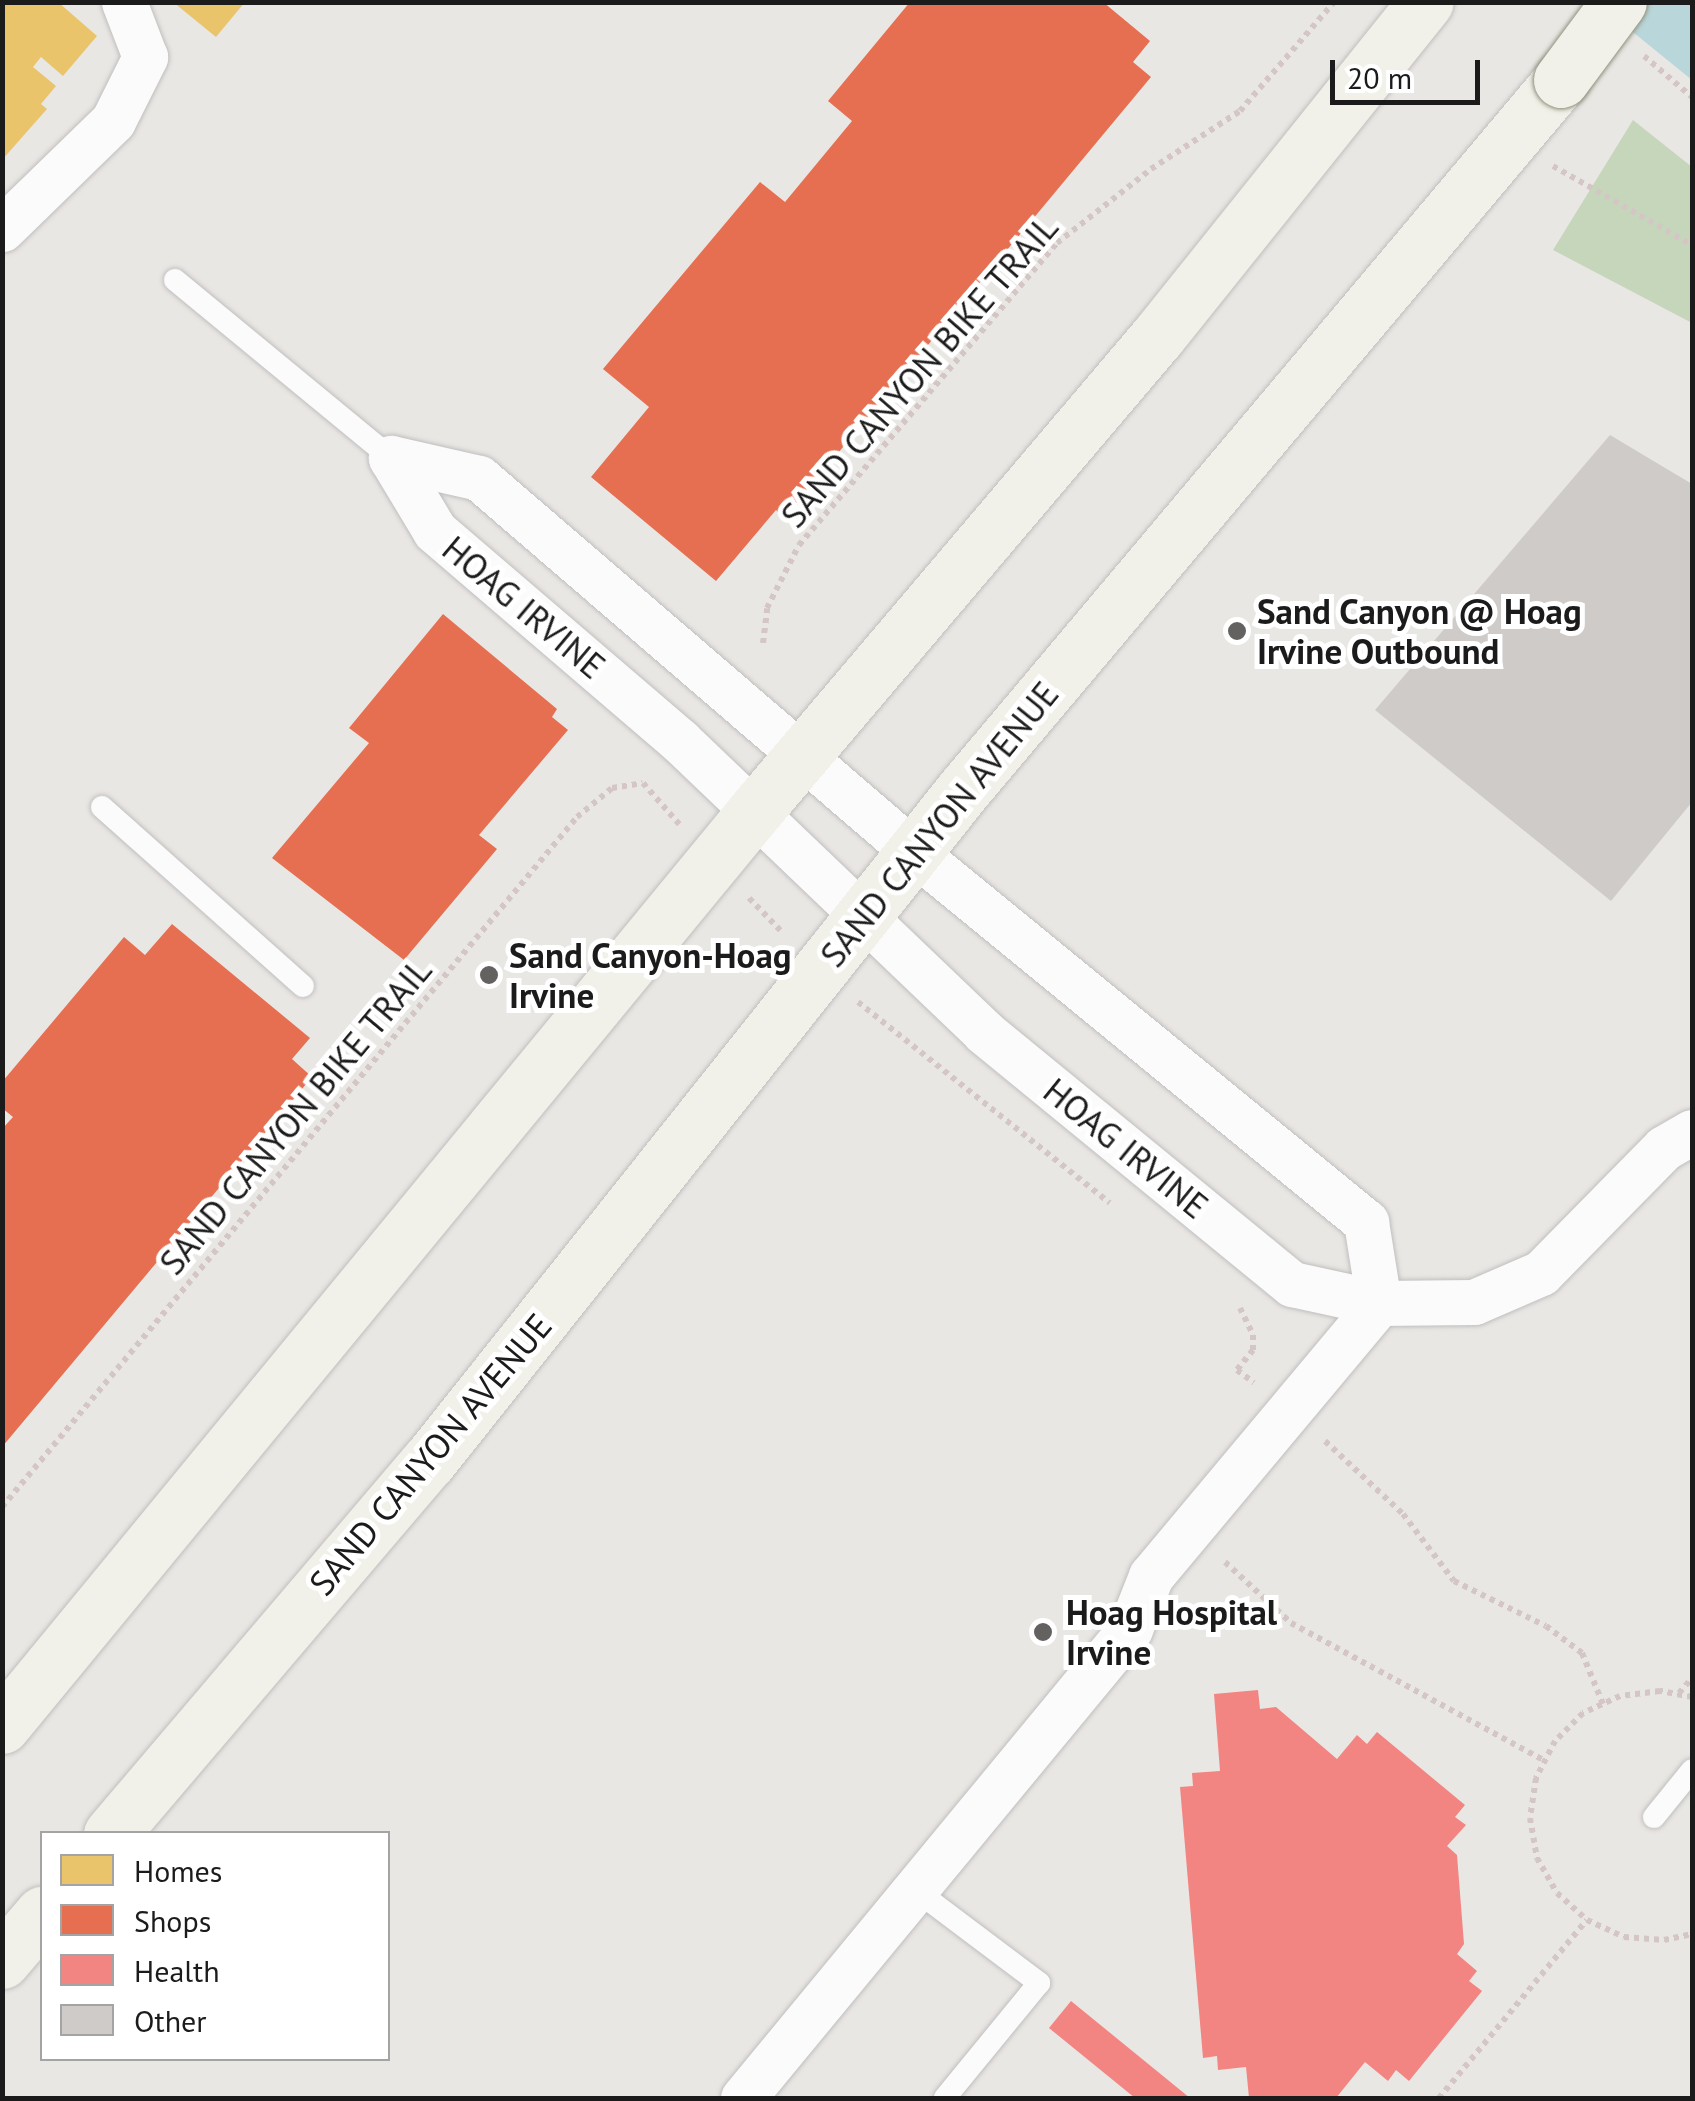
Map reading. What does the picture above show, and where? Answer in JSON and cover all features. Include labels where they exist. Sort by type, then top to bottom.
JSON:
[{"type":"main road","points":[[2,1726],[754,812],[1158,336],[1426,2]]},
{"type":"main road","name":"SAND CANYON AVENUE","points":[[114,1831],[428,1461],[915,853],[1561,80],[1618,2]]},
{"type":"main road","points":[[2,1960],[40,1916]]},
{"type":"street","points":[[2,229],[113,121],[146,57],[124,2]]},
{"type":"street","name":"HOAG IRVINE","points":[[391,458],[479,478],[915,853],[1366,1222],[1378,1303]]},
{"type":"street","name":"HOAG IRVINE","points":[[391,458],[435,531],[754,812],[984,1032],[1292,1284],[1378,1303],[1474,1302],[1541,1273],[1664,1148],[1692,1132]]},
{"type":"street","points":[[742,2098],[1130,1629],[1151,1576],[1378,1303]]},
{"type":"lane","points":[[176,280],[391,458]]},
{"type":"lane","points":[[102,808],[303,986]]},
{"type":"lane","points":[[1654,1817],[1692,1770]]},
{"type":"lane","points":[[913,1888],[1039,1983],[945,2098]]},
{"type":"path","name":"SAND CANYON BIKE TRAIL","points":[[763,643],[766,608],[798,544],[1057,243],[1240,111],[1334,2]]},
{"type":"path","points":[[1513,134],[1562,172],[1692,245]]},
{"type":"path","name":"SAND CANYON BIKE TRAIL","points":[[2,1507],[577,816],[612,788],[643,783],[714,862]]},
{"type":"path","points":[[714,862],[820,971],[1116,1208]]},
{"type":"path","points":[[1236,1302],[1254,1335],[1253,1350],[1238,1370],[1367,1476],[1454,1581],[1546,1626],[1582,1653],[1602,1704]]},
{"type":"path","points":[[1190,1529],[1291,1623],[1545,1760]]},
{"type":"path","points":[[1678,1694],[1692,1678]]},
{"type":"path","points":[[1692,1697],[1620,1696],[1574,1722],[1545,1760],[1530,1818],[1537,1858],[1557,1893],[1587,1920],[1624,1937],[1664,1940],[1692,1934]]},
{"type":"path","points":[[1439,2098],[1587,1920]]},
{"type":"green space","points":[[1633,120],[1692,167],[1692,323],[1553,250]]},
{"type":"water","points":[[1597,3],[1692,3],[1692,80]]},
{"type":"building: Homes","points":[[2,2],[58,2],[97,36],[63,76],[41,57],[33,67],[56,86],[41,104],[47,109],[2,160]]},
{"type":"building: Homes","points":[[173,2],[245,2],[216,37]]},
{"type":"building: Shops","points":[[910,2],[1103,2],[1150,41],[1133,62],[1151,77],[784,518],[776,510],[716,581],[591,477],[649,407],[603,369],[760,182],[785,202],[852,121],[828,101]]},
{"type":"building: Shops","points":[[443,614],[557,709],[552,717],[568,730],[479,835],[497,849],[404,960],[272,858],[369,743],[349,728]]},
{"type":"building: Shops","points":[[172,924],[310,1038],[292,1059],[312,1077],[2,1447],[2,1129],[13,1117],[2,1108],[2,1082],[124,937],[145,955]]},
{"type":"building: Health","points":[[1258,1690],[1260,1709],[1276,1707],[1337,1759],[1357,1735],[1367,1744],[1377,1732],[1465,1805],[1455,1817],[1466,1825],[1447,1846],[1457,1855],[1464,1944],[1457,1954],[1477,1971],[1469,1981],[1482,1991],[1409,2081],[1396,2070],[1388,2081],[1365,2062],[1336,2098],[1249,2098],[1246,2067],[1218,2070],[1217,2056],[1203,2058],[1180,1787],[1193,1786],[1192,1773],[1220,1771],[1214,1694]]},
{"type":"building: Health","points":[[1071,2001],[1190,2098],[1135,2098],[1049,2028]]},
{"type":"building: Other","points":[[1610,435],[1692,484],[1692,802],[1611,901],[1375,710]]},
{"type":"place","name":"Sand Canyon @ Hoag Irvine Outbound","points":[[1237,631]]},
{"type":"place","name":"Sand Canyon-Hoag Irvine","points":[[489,975]]},
{"type":"place","name":"Hoag Hospital Irvine","points":[[1043,1632]]}]
